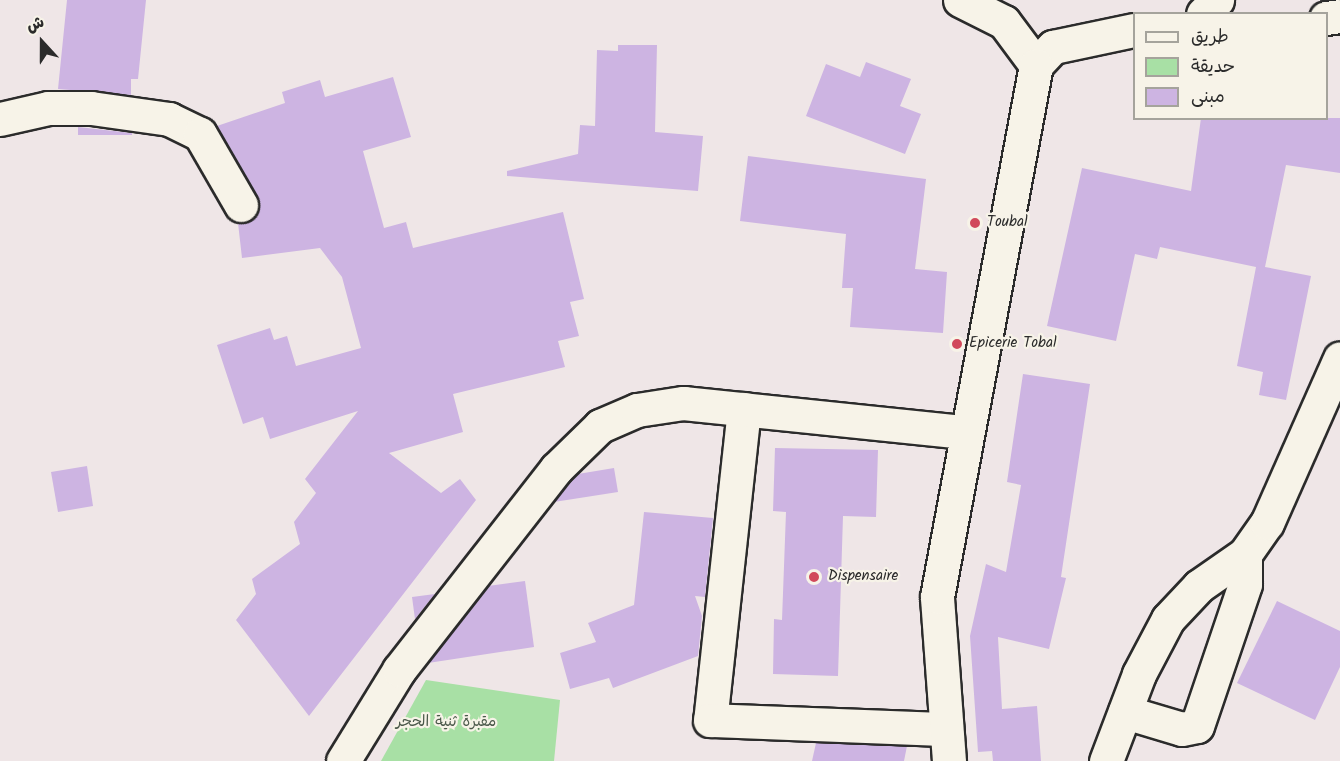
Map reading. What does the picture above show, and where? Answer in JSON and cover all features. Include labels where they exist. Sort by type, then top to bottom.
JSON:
[{"type":"street","points":[[960,0],[1008,11],[1036,64]]},
{"type":"street","points":[[1205,12],[1217,0]]},
{"type":"street","points":[[744,409],[710,720],[947,745],[937,597],[965,432],[1036,64],[1053,46],[1133,30]]},
{"type":"street","points":[[0,119],[48,108],[91,108],[169,119],[200,134],[241,205]]},
{"type":"street","points":[[1106,761],[1125,712],[1168,619],[1199,586],[1245,554],[1267,523],[1340,358]]},
{"type":"street","points":[[343,761],[399,670],[556,470],[600,426],[637,410],[683,403],[965,432]]},
{"type":"street","points":[[1125,712],[1182,729],[1197,726],[1245,584],[1245,554]]},
{"type":"green space","name":"مقبرة ثنية الحجر","points":[[426,680],[560,700],[554,761],[381,761]]},
{"type":"building","points":[[67,0],[146,0],[138,79],[131,79],[131,95],[58,89]]},
{"type":"building","points":[[618,45],[657,45],[655,132],[703,136],[698,191],[507,176],[507,171],[578,154],[580,125],[595,126],[597,50],[618,51]]},
{"type":"building","points":[[866,62],[911,79],[900,106],[921,114],[905,154],[806,116],[826,64],[860,77]]},
{"type":"building","points":[[393,77],[411,137],[363,151],[384,228],[406,222],[413,248],[563,212],[584,299],[570,302],[579,336],[558,341],[565,367],[453,394],[463,432],[389,453],[441,493],[460,479],[476,500],[309,716],[236,620],[256,594],[252,579],[300,544],[294,522],[316,493],[305,479],[358,411],[270,439],[263,417],[243,424],[217,345],[270,328],[274,340],[287,336],[296,366],[361,348],[342,277],[320,248],[242,258],[238,223],[251,221],[260,204],[217,126],[285,103],[282,92],[320,80],[325,97]]},
{"type":"building","points":[[1328,118],[1340,118],[1340,173],[1286,165],[1265,267],[1311,276],[1286,400],[1259,395],[1263,372],[1237,366],[1256,267],[1160,247],[1157,259],[1135,254],[1116,341],[1047,326],[1082,168],[1191,191],[1201,120],[1328,120]]},
{"type":"building","points":[[78,127],[132,133],[132,135],[78,135]]},
{"type":"building","points":[[748,156],[926,179],[915,269],[947,272],[943,333],[850,327],[853,288],[842,288],[846,234],[740,221]]},
{"type":"building","points":[[1023,374],[1090,384],[1061,577],[1066,578],[1049,649],[998,637],[1002,709],[1037,706],[1041,761],[993,761],[992,751],[978,752],[970,636],[986,564],[1006,572],[1021,485],[1007,482]]},
{"type":"building","points":[[775,448],[878,450],[876,517],[843,516],[838,676],[773,674],[774,619],[782,620],[786,512],[773,511]]},
{"type":"building","points":[[87,466],[93,506],[58,512],[51,472]]},
{"type":"building","points":[[614,468],[618,492],[554,502],[578,474]]},
{"type":"building","points":[[644,512],[713,518],[705,597],[695,596],[702,616],[698,656],[613,688],[609,678],[570,689],[560,653],[596,642],[588,623],[634,605]]},
{"type":"building","points":[[525,581],[534,647],[428,663],[488,586]]},
{"type":"building","points":[[435,594],[415,619],[412,597]]},
{"type":"building","points":[[1277,601],[1340,631],[1340,667],[1315,720],[1237,683]]},
{"type":"building","points":[[816,743],[907,746],[904,761],[812,761]]},
{"type":"place","name":"Toubal","points":[[975,223]]},
{"type":"place","name":"Epicerie Tobal","points":[[957,344]]},
{"type":"place","name":"Dispensaire","points":[[814,577]]}]
